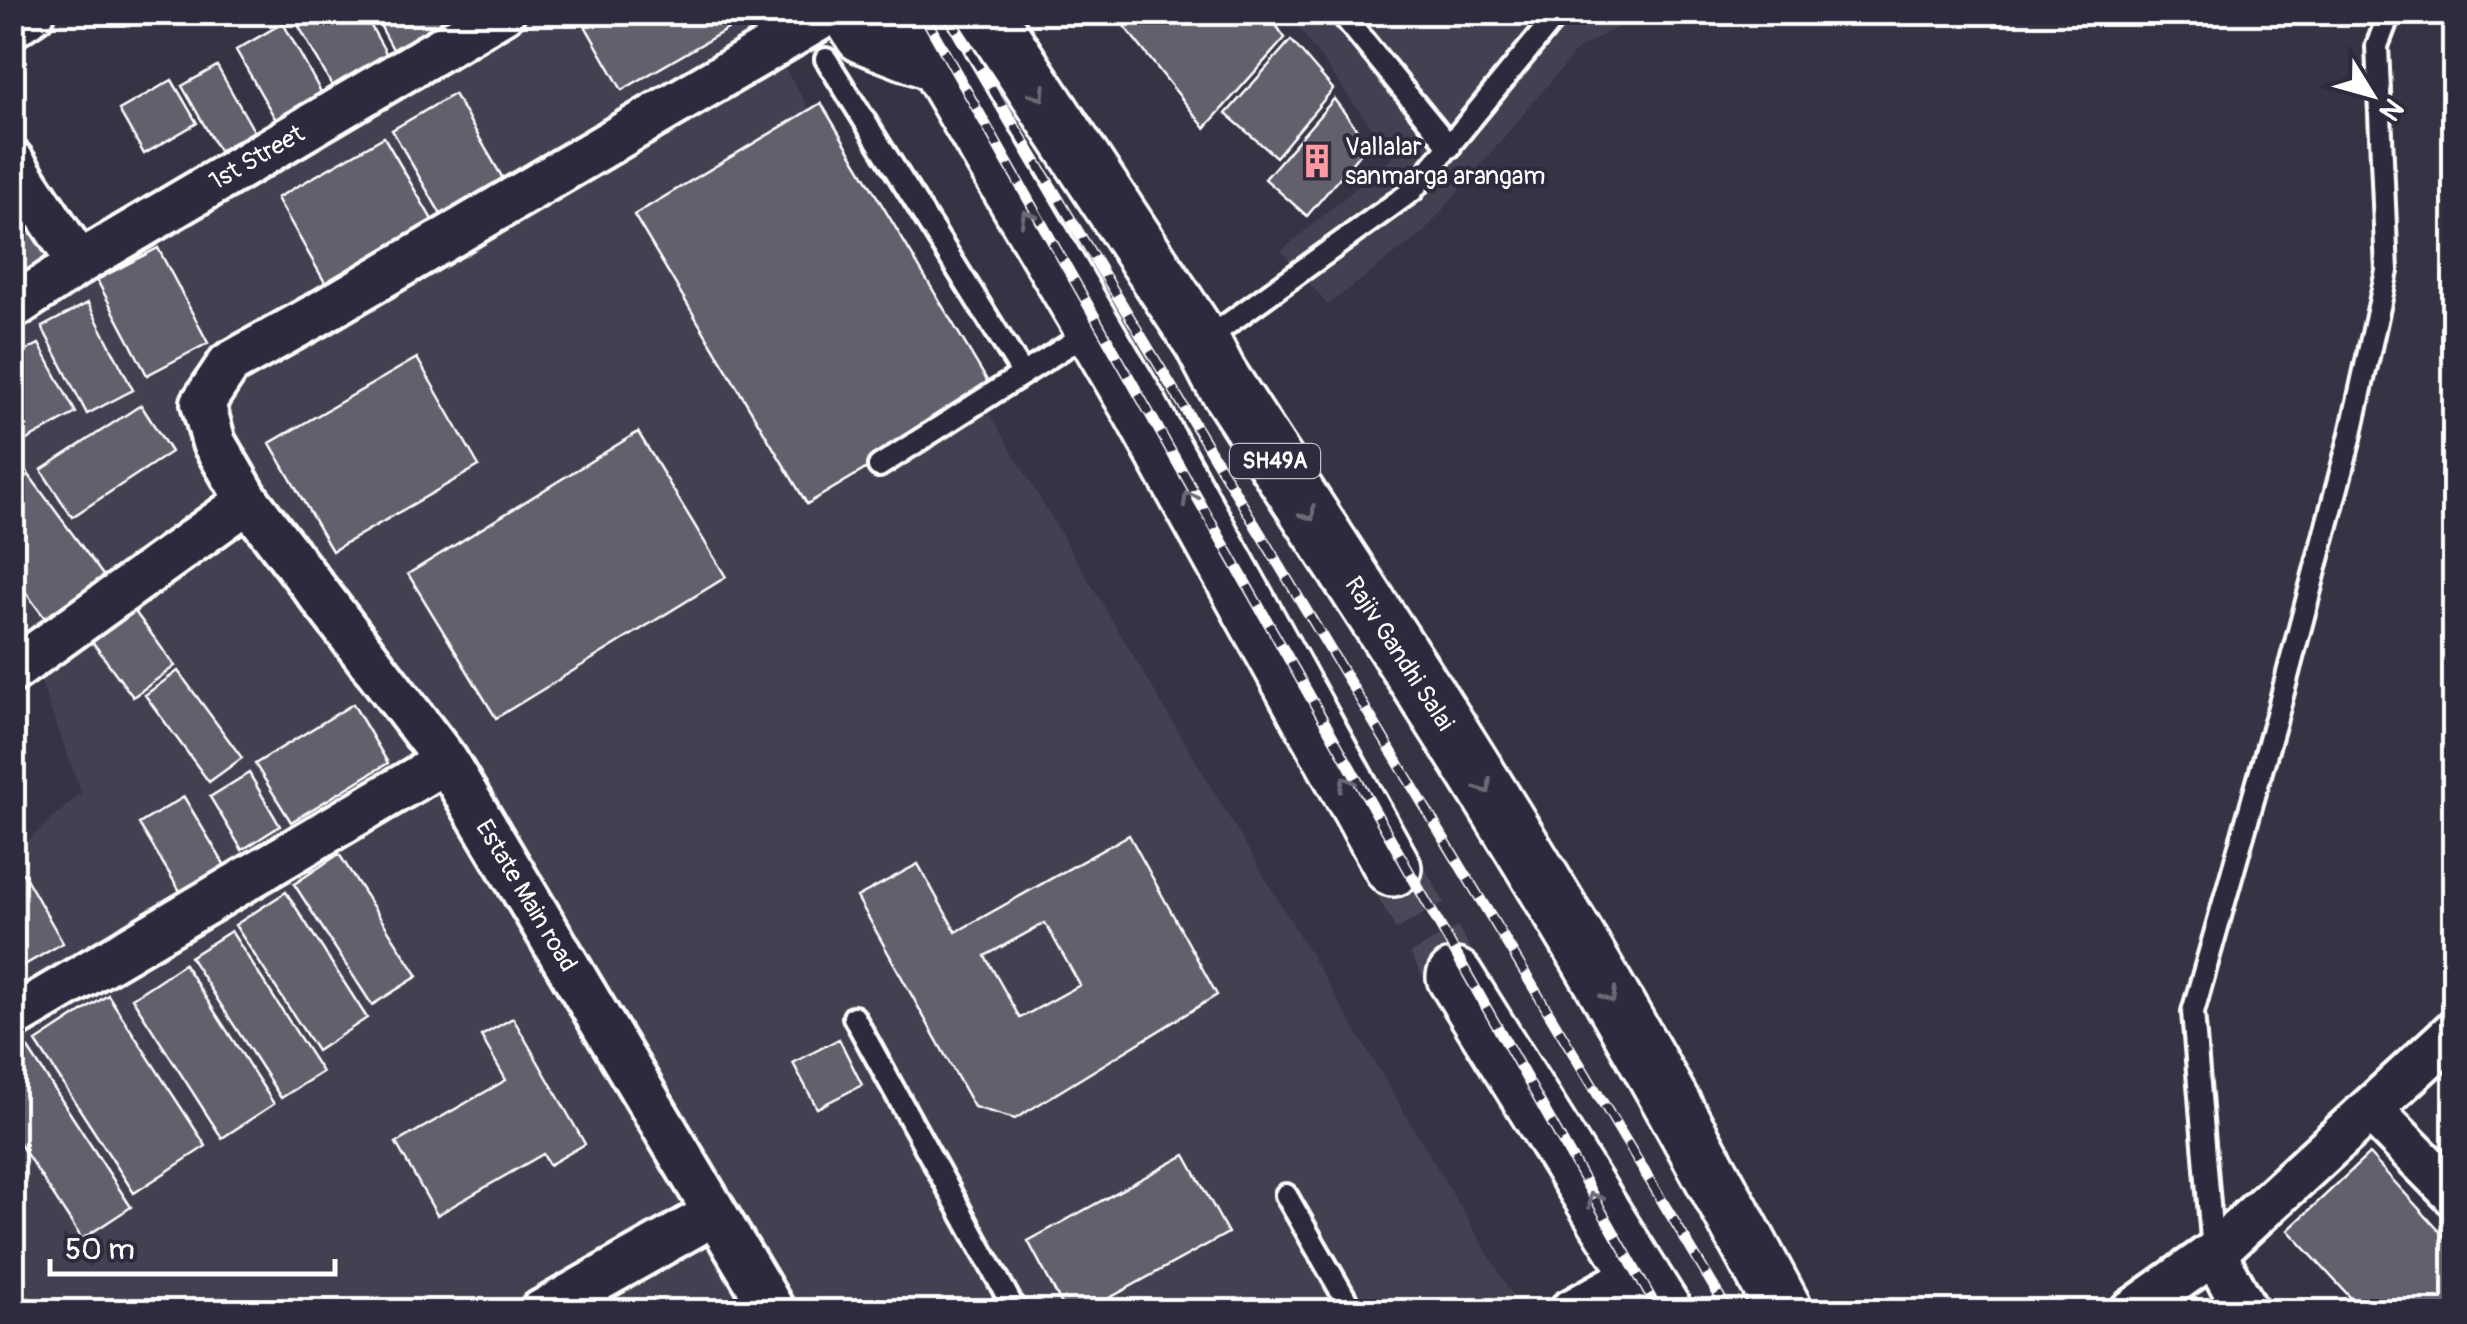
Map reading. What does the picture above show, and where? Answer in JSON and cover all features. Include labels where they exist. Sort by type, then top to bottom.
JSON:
[{"type":"main road","points":[[907,12],[1146,419],[1393,868]]},
{"type":"main road","name":"Rajiv Gandhi Salai","points":[[985,12],[1497,806],[1722,1193],[1785,1312]]},
{"type":"main road","points":[[837,36],[863,35],[938,64]]},
{"type":"main road","points":[[1146,419],[1213,363]]},
{"type":"main road","points":[[1455,976],[1652,1292]]},
{"type":"street","points":[[12,26],[33,12]]},
{"type":"street","name":"Estate Main road","points":[[774,1312],[446,761],[248,501],[214,443],[204,403],[229,364],[832,12]]},
{"type":"street","name":"1st Street","points":[[12,308],[79,262],[478,19]]},
{"type":"street","points":[[12,161],[79,262]]},
{"type":"street","points":[[12,671],[248,501]]},
{"type":"street","points":[[12,1018],[446,761]]},
{"type":"street","points":[[2131,1312],[2214,1253],[2454,1032]]},
{"type":"street","points":[[2372,1110],[2454,1194]]},
{"type":"street","points":[[542,1312],[714,1214]]},
{"type":"street","points":[[2214,1253],[2247,1312]]},
{"type":"street","points":[[1570,1312],[1652,1292]]},
{"type":"lane","points":[[1340,12],[1450,147]]},
{"type":"lane","points":[[1213,363],[1412,191],[1559,12]]},
{"type":"lane","points":[[2214,1253],[2193,1012],[2278,711],[2340,474],[2387,271],[2377,46],[2390,12]]},
{"type":"lane","points":[[837,36],[1023,374]]},
{"type":"lane","points":[[878,466],[1093,329]]},
{"type":"lane","points":[[854,1017],[1016,1312]]},
{"type":"lane","points":[[1286,1196],[1354,1312]]},
{"type":"shaded area","points":[[527,13],[752,13],[1522,1311],[13,1311],[13,854],[81,793],[13,605],[13,322]]},
{"type":"shaded area","points":[[1288,13],[1642,13],[1578,49],[1424,232],[1328,305],[1281,251],[1393,157]]},
{"type":"building","points":[[192,12],[218,12],[199,24]]},
{"type":"building","points":[[291,12],[363,12],[390,60],[335,91]]},
{"type":"building","points":[[373,12],[440,12],[446,24],[395,53]]},
{"type":"building","points":[[732,12],[738,23],[622,90],[579,15]]},
{"type":"building","points":[[1113,12],[1267,12],[1285,38],[1205,128]]},
{"type":"building","points":[[283,23],[322,94],[276,120],[236,50]]},
{"type":"building","points":[[1291,40],[1333,89],[1276,157],[1226,114]]},
{"type":"building","points":[[217,66],[254,131],[219,151],[182,86]]},
{"type":"building","points":[[172,80],[197,123],[144,154],[119,110]]},
{"type":"building","points":[[454,94],[505,182],[443,218],[392,130]]},
{"type":"building","name":"Vallalar sanmarga arangam","points":[[1334,99],[1368,144],[1307,216],[1265,179]]},
{"type":"building","points":[[821,103],[994,392],[807,504],[634,215]]},
{"type":"building","points":[[384,137],[434,223],[327,286],[277,198]]},
{"type":"building","points":[[12,189],[61,266],[13,294]]},
{"type":"building","points":[[158,248],[208,343],[147,375],[97,280]]},
{"type":"building","points":[[88,303],[133,390],[87,414],[42,327]]},
{"type":"building","points":[[39,344],[76,413],[21,443],[12,428],[12,358]]},
{"type":"building","points":[[417,358],[479,466],[332,551],[270,443]]},
{"type":"building","points":[[141,405],[171,452],[72,517],[41,470]]},
{"type":"building","points":[[638,432],[726,577],[496,718],[408,574]]},
{"type":"building","points":[[26,471],[111,586],[53,629],[12,574],[12,481]]},
{"type":"building","points":[[133,609],[175,666],[133,697],[91,640]]},
{"type":"building","points":[[178,671],[242,758],[209,782],[145,695]]},
{"type":"building","points":[[353,704],[388,763],[291,822],[255,764]]},
{"type":"building","points":[[249,773],[280,826],[242,850],[210,797]]},
{"type":"building","points":[[184,797],[227,869],[183,896],[139,824]]},
{"type":"building","points":[[1129,835],[1217,995],[1015,1119],[974,1107],[857,897],[918,864],[956,932]],"holes":[[[1045,923],[1080,985],[1020,1018],[985,956]]]},
{"type":"building","points":[[339,854],[418,976],[372,1005],[294,884]]},
{"type":"building","points":[[23,873],[63,943],[12,972],[12,880]]},
{"type":"building","points":[[286,892],[367,1018],[317,1051],[235,925]]},
{"type":"building","points":[[231,931],[322,1072],[281,1098],[190,957]]},
{"type":"building","points":[[184,964],[274,1104],[222,1138],[132,998]]},
{"type":"building","points":[[108,995],[206,1146],[134,1193],[36,1042]]},
{"type":"building","points":[[513,1018],[585,1144],[549,1165],[543,1154],[437,1215],[396,1143],[506,1080],[481,1036]]},
{"type":"building","points":[[839,1039],[862,1085],[817,1108],[793,1063]]},
{"type":"building","points":[[27,1047],[131,1207],[82,1239],[12,1132],[12,1056]]},
{"type":"building","points":[[2369,1154],[2454,1247],[2454,1312],[2364,1312],[2288,1230]]},
{"type":"building","points":[[1185,1155],[1228,1233],[1084,1312],[1066,1312],[1028,1241]]},
{"type":"building","points":[[12,1285],[46,1312],[12,1312]]},
{"type":"tunnel","points":[[1393,868],[1455,977]]},
{"type":"railway","points":[[922,12],[1659,1312]]},
{"type":"railway","points":[[946,12],[1729,1312]]},
{"type":"place","name":"Vallalar sanmarga arangam","points":[[1317,161]]}]
